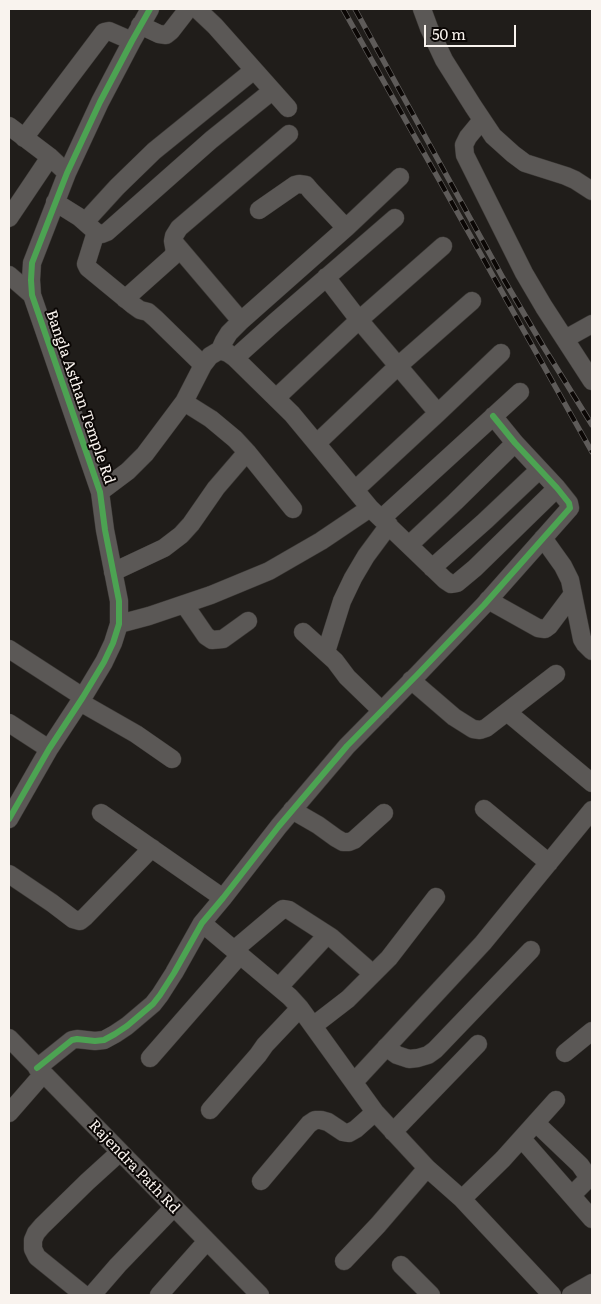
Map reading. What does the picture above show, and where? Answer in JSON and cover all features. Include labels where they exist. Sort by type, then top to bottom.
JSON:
[{"type":"street","name":"Bangla Asthan Temple Rd","points":[[9,819],[49,749],[104,662],[119,624],[119,601],[105,530],[100,492],[32,295],[32,263],[67,173],[100,102],[150,9]]},
{"type":"street","points":[[140,25],[159,34],[166,35],[171,32],[188,9]]},
{"type":"street","points":[[197,9],[215,26],[288,108]]},
{"type":"street","points":[[422,9],[444,60],[493,136],[525,163],[566,176],[592,190]]},
{"type":"street","points":[[24,138],[104,32],[109,31],[132,41]]},
{"type":"street","points":[[203,365],[156,318],[148,312],[140,310],[125,299],[88,268],[86,264],[90,227],[117,187],[154,151],[254,70]]},
{"type":"street","points":[[55,202],[102,234],[107,232],[211,140],[272,91]]},
{"type":"street","points":[[482,120],[464,145],[465,155],[524,273],[592,381]]},
{"type":"street","points":[[9,126],[50,157],[67,173]]},
{"type":"street","points":[[125,299],[172,257],[174,252],[172,241],[179,228],[289,134]]},
{"type":"street","points":[[9,218],[50,157]]},
{"type":"street","points":[[400,177],[229,333],[224,341],[228,354],[292,414],[380,517],[451,584],[457,583],[475,568],[557,488]]},
{"type":"street","points":[[259,210],[295,185],[306,185],[346,228]]},
{"type":"street","points":[[100,492],[128,471],[145,454],[184,402],[203,365],[210,356],[228,354],[326,277],[395,218]]},
{"type":"street","points":[[172,241],[241,321]]},
{"type":"street","points":[[276,398],[443,246]]},
{"type":"street","points":[[9,274],[32,295]]},
{"type":"street","points":[[326,277],[438,413]]},
{"type":"street","points":[[317,443],[398,366],[472,300]]},
{"type":"street","points":[[565,339],[592,324]]},
{"type":"street","points":[[356,489],[501,354]]},
{"type":"street","points":[[119,624],[211,595],[269,571],[321,541],[380,517],[520,392]]},
{"type":"street","points":[[184,402],[211,419],[235,439],[293,508]]},
{"type":"street","points":[[9,1113],[40,1071],[72,1040],[104,1040],[127,1026],[153,1004],[174,973],[202,923],[292,810],[347,746],[488,600],[570,508],[557,488],[514,443],[493,416]]},
{"type":"street","points":[[409,545],[514,443]]},
{"type":"street","points":[[113,572],[164,548],[180,535],[191,524],[216,488],[247,452]]},
{"type":"street","points":[[432,568],[538,470]]},
{"type":"street","points":[[326,652],[342,601],[366,556],[380,517]]},
{"type":"street","points":[[543,538],[563,566],[570,580],[582,639],[592,651]]},
{"type":"street","points":[[488,600],[538,628],[545,629],[573,594]]},
{"type":"street","points":[[184,604],[206,636],[212,640],[223,639],[248,621]]},
{"type":"street","points":[[303,632],[336,661],[347,677],[382,711]]},
{"type":"street","points":[[9,649],[172,759]]},
{"type":"street","points":[[412,680],[454,717],[473,729],[480,730],[486,728],[556,674]]},
{"type":"street","points":[[507,712],[592,783]]},
{"type":"street","points":[[9,723],[49,749]]},
{"type":"street","points":[[484,809],[549,863]]},
{"type":"street","points":[[292,810],[343,842],[354,840],[384,813]]},
{"type":"street","points":[[354,1082],[483,943],[592,810]]},
{"type":"street","points":[[101,813],[223,898]]},
{"type":"street","points":[[9,874],[74,919],[80,921],[152,848]]},
{"type":"street","points":[[313,1026],[348,999],[389,958],[436,897]]},
{"type":"street","points":[[150,1058],[237,952],[283,910],[290,910],[327,935],[373,974]]},
{"type":"street","points":[[202,923],[290,997],[300,1008],[375,1112],[427,1168],[462,1200],[552,1295]]},
{"type":"street","points":[[279,987],[327,935]]},
{"type":"street","points":[[386,1047],[397,1055],[409,1059],[418,1058],[435,1050],[532,950]]},
{"type":"street","points":[[210,1110],[258,1056],[265,1045],[300,1008]]},
{"type":"street","points":[[565,1053],[592,1031]]},
{"type":"street","name":"Rajendra Path Rd","points":[[9,1038],[260,1295]]},
{"type":"street","points":[[393,1132],[478,1044]]},
{"type":"street","points":[[462,1200],[522,1139],[556,1100]]},
{"type":"street","points":[[261,1182],[303,1131],[315,1120],[321,1120],[343,1132],[350,1133],[375,1112]]},
{"type":"street","points":[[536,1123],[580,1165],[587,1176],[587,1180],[572,1195]]},
{"type":"street","points":[[522,1139],[592,1219]]},
{"type":"street","points":[[84,1295],[37,1256],[33,1248],[33,1240],[42,1226],[120,1152]]},
{"type":"street","points":[[344,1261],[427,1168]]},
{"type":"street","points":[[92,1295],[174,1207]]},
{"type":"street","points":[[158,1295],[207,1241]]},
{"type":"street","points":[[401,1265],[431,1295]]},
{"type":"street","points":[[571,1295],[592,1283]]},
{"type":"railway","points":[[343,9],[592,452]]},
{"type":"railway","points":[[355,9],[503,278],[592,425]]},
{"type":"cycle path","points":[[9,819],[49,749],[104,662],[119,624],[119,601],[105,530],[100,492],[32,295],[31,280],[32,263],[67,173],[100,102],[150,9]]},
{"type":"cycle path","points":[[37,1068],[72,1040],[104,1040],[115,1034],[153,1004],[174,973],[202,923],[279,826],[347,746],[484,605],[570,508],[569,503],[557,488],[493,416]]}]
